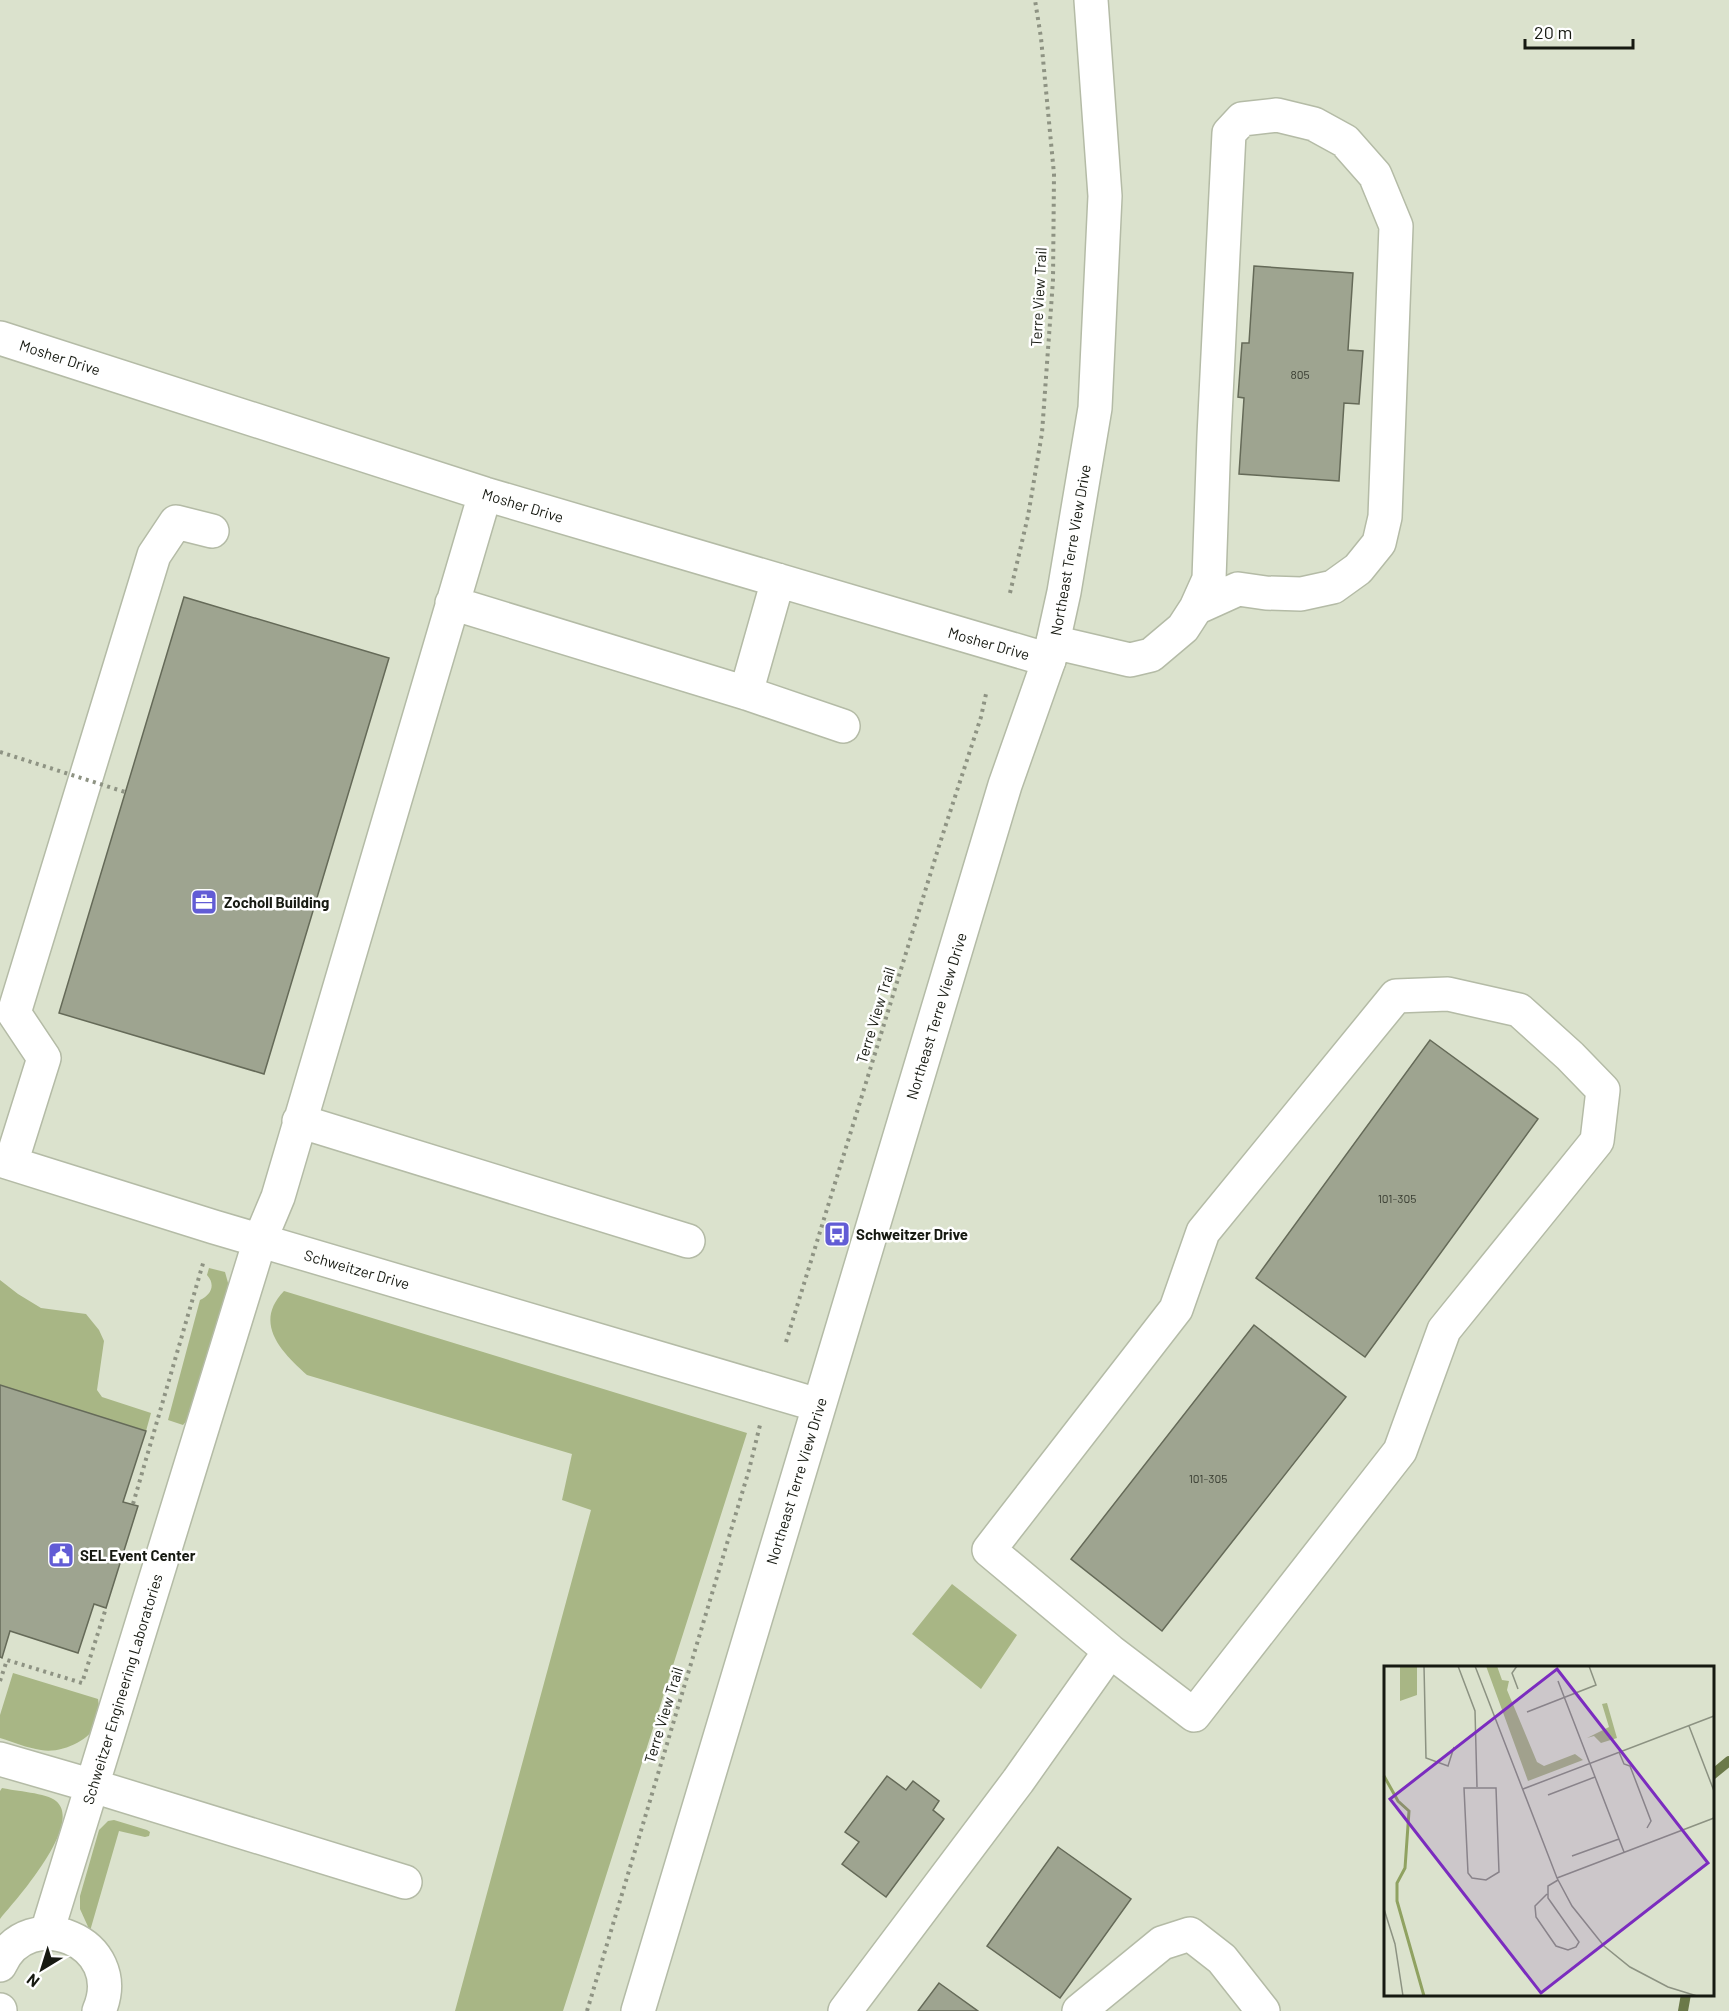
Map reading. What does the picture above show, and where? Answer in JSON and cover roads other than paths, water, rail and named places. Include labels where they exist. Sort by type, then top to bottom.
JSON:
[{"type":"main road","name":"Northeast Terre View Drive","points":[[638,2011],[1005,785],[1051,651],[1064,592],[1095,408],[1105,196],[1091,0]]},
{"type":"main road","name":"Mosher Drive","points":[[0,338],[486,494],[778,580],[1051,651],[1130,660],[1151,655],[1183,627],[1196,608],[1209,579],[1214,425],[1229,134],[1242,119],[1277,115],[1314,124],[1345,141],[1375,175],[1396,226],[1384,517],[1379,543],[1358,570],[1333,587],[1301,594],[1238,589],[1196,608]]},
{"type":"main road","name":"Schweitzer Engineering Laboratories","points":[[47,1932],[260,1240],[278,1197],[486,494]]},
{"type":"main road","points":[[5,1161],[44,1058],[14,1013],[154,555],[176,522],[212,531]]},
{"type":"main road","points":[[746,693],[778,580]]},
{"type":"main road","points":[[452,603],[746,693],[843,726]]},
{"type":"main road","points":[[1448,994],[1519,1010],[1570,1056],[1603,1090],[1597,1141],[1444,1330],[1400,1451],[1194,1715],[1110,1651],[989,1550],[1176,1309],[1203,1232],[1396,996],[1448,994]]},
{"type":"main road","points":[[299,1122],[688,1241]]},
{"type":"main road","name":"Schweitzer Drive","points":[[5,1161],[214,1227],[818,1405]]},
{"type":"main road","points":[[845,2011],[1018,1780],[1110,1651]]},
{"type":"main road","points":[[0,1759],[93,1785],[405,1882]]},
{"type":"main road","points":[[0,1965],[13,1947],[29,1936],[47,1932],[64,1935],[80,1942],[92,1952],[101,1967],[105,1984],[104,2000],[99,2011]]},
{"type":"main road","points":[[1079,2011],[1162,1943],[1190,1934],[1222,1959],[1263,2011]]},
{"type":"waterway","points":[[1714,1773],[1729,1761]]},
{"type":"waterway","points":[[1683,2011],[1686,1996]]},
{"type":"place","name":"Zocholl Building","points":[[204,902]]},
{"type":"place","name":"Schweitzer Drive","points":[[837,1234]]},
{"type":"place","name":"SEL Event Center","points":[[61,1555]]}]
